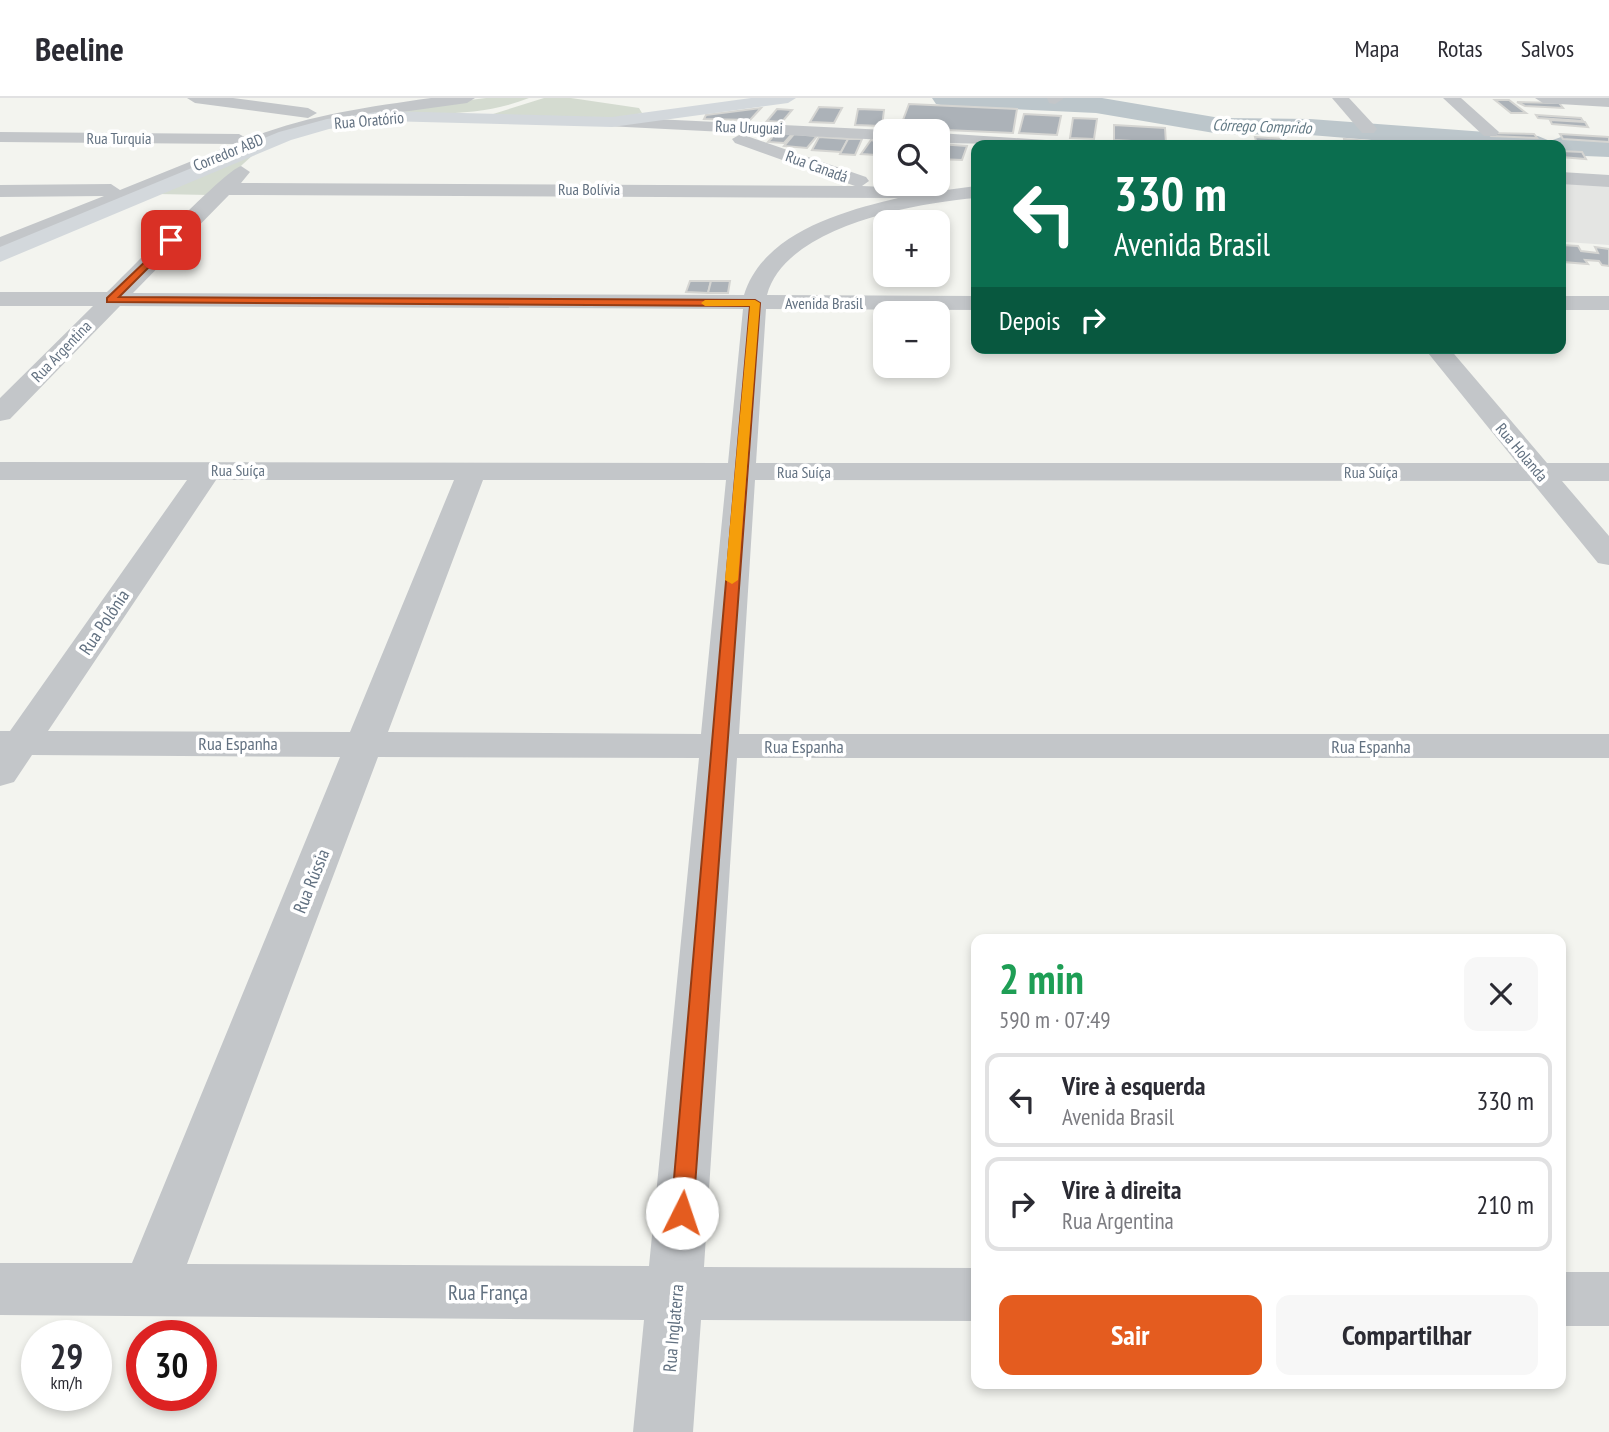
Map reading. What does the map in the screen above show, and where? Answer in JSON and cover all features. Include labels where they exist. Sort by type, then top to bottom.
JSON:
[{"type":"main road","name":"Rua Oratório","points":[[0,234],[308,113],[404,98]]},
{"type":"main road","name":"Rua Oratório","points":[[639,107],[667,113],[788,98]]},
{"type":"main road","name":"Rua Oratório","points":[[0,255],[272,142],[313,128],[384,116],[612,122],[639,107],[763,102]]},
{"type":"main road","points":[[449,117],[521,104]]},
{"type":"main road","points":[[308,113],[384,116]]},
{"type":"street","points":[[195,98],[234,101],[308,113]]},
{"type":"street","name":"Corredor ABD","points":[[0,245],[270,135],[344,115],[467,98]]},
{"type":"street","points":[[1340,98],[1368,129]]},
{"type":"street","points":[[1451,98],[1490,132]]},
{"type":"street","points":[[1544,98],[1609,102]]},
{"type":"street","points":[[1571,99],[1600,117]]},
{"type":"street","name":"Rua Canadá","points":[[667,113],[873,186]]},
{"type":"street","name":"Rua Uruguai","points":[[612,122],[873,134]]},
{"type":"street","name":"Rua Turquia","points":[[0,137],[239,138]]},
{"type":"street","points":[[950,139],[971,140]]},
{"type":"street","name":"Rua Argentina","points":[[0,413],[272,142]]},
{"type":"street","points":[[1566,178],[1609,181]]},
{"type":"street","points":[[0,191],[111,190]]},
{"type":"street","name":"Rua Bolívia","points":[[222,190],[873,191]]},
{"type":"street","name":"Rua Inglaterra","points":[[663,1432],[755,303],[761,280],[772,264],[807,238],[858,216],[967,192]]},
{"type":"street","name":"Avenida Brasil","points":[[0,299],[971,303]]},
{"type":"street","points":[[1566,303],[1604,302]]},
{"type":"street","name":"Rua Holanda","points":[[1441,354],[1609,556]]},
{"type":"street","name":"Rua Polônia","points":[[0,774],[11,743],[208,470]]},
{"type":"street","name":"Rua Suíça","points":[[0,471],[1609,472]]},
{"type":"street","name":"Rua Rússia","points":[[149,1290],[472,471]]},
{"type":"street","name":"Rua Espanha","points":[[11,743],[1609,746]]},
{"type":"street","name":"Rua França","points":[[0,1289],[971,1295]]},
{"type":"street","points":[[1566,1299],[1609,1299]]},
{"type":"shaded area","points":[[486,98],[529,98],[475,111],[382,111]]},
{"type":"shaded area","points":[[544,98],[571,98],[639,108],[642,113],[621,118],[490,115]]},
{"type":"shaded area","points":[[254,154],[209,195],[157,194]]},
{"type":"shaded area","points":[[1566,183],[1609,186],[1609,245],[1566,242]]},
{"type":"building","points":[[1495,100],[1509,100],[1526,113],[1511,113]]},
{"type":"building","points":[[1517,102],[1559,103],[1563,108],[1525,106]]},
{"type":"building","points":[[909,104],[1017,109],[1013,133],[950,130],[950,119],[903,119]]},
{"type":"building","points":[[819,107],[842,108],[834,123],[810,122]]},
{"type":"building","points":[[761,108],[750,120],[704,119],[706,115]]},
{"type":"building","points":[[777,109],[792,110],[782,122],[767,121]]},
{"type":"building","points":[[858,109],[884,110],[883,119],[873,119],[873,126],[855,125]]},
{"type":"building","points":[[1024,114],[1061,116],[1057,135],[1019,133]]},
{"type":"building","points":[[1536,115],[1581,118],[1583,121],[1538,118]]},
{"type":"building","points":[[1073,118],[1097,119],[1094,139],[1070,138]]},
{"type":"building","points":[[1550,120],[1585,122],[1588,127],[1552,124]]},
{"type":"building","points":[[1114,125],[1165,128],[1166,140],[1114,140]]},
{"type":"building","points":[[776,133],[792,134],[784,143],[768,142]]},
{"type":"building","points":[[1488,133],[1534,134],[1537,138],[1491,136]]},
{"type":"building","points":[[794,134],[817,136],[807,148],[784,146]]},
{"type":"building","points":[[1560,134],[1609,137],[1609,142],[1563,139]]},
{"type":"building","points":[[819,137],[848,139],[841,152],[812,150]]},
{"type":"building","points":[[1255,137],[1285,140],[1256,140]]},
{"type":"building","points":[[848,139],[862,139],[855,155],[840,154]]},
{"type":"building","points":[[871,140],[873,141],[873,155],[861,154]]},
{"type":"building","points":[[950,145],[967,146],[962,160],[950,160]]},
{"type":"building","points":[[1566,151],[1582,152],[1586,159],[1566,157]]},
{"type":"building","points":[[1566,245],[1578,246],[1581,251],[1598,253],[1595,247],[1609,249],[1609,266],[1602,265],[1599,261],[1585,260],[1588,264],[1566,262]]},
{"type":"building","points":[[690,281],[711,281],[708,293],[686,292]]},
{"type":"building","points":[[711,281],[730,281],[728,293],[708,293]]},
{"type":"waterway","name":"Córrego Comprido","points":[[945,98],[1096,105],[1220,126],[1310,127],[1475,140]]},
{"type":"waterway","name":"Córrego Comprido","points":[[1566,146],[1609,148]]},
{"type":"slow traffic","points":[[705,303],[755,303],[732,580]]},
{"type":"route","points":[[171,240],[111,300],[755,303],[682,1213]]}]
